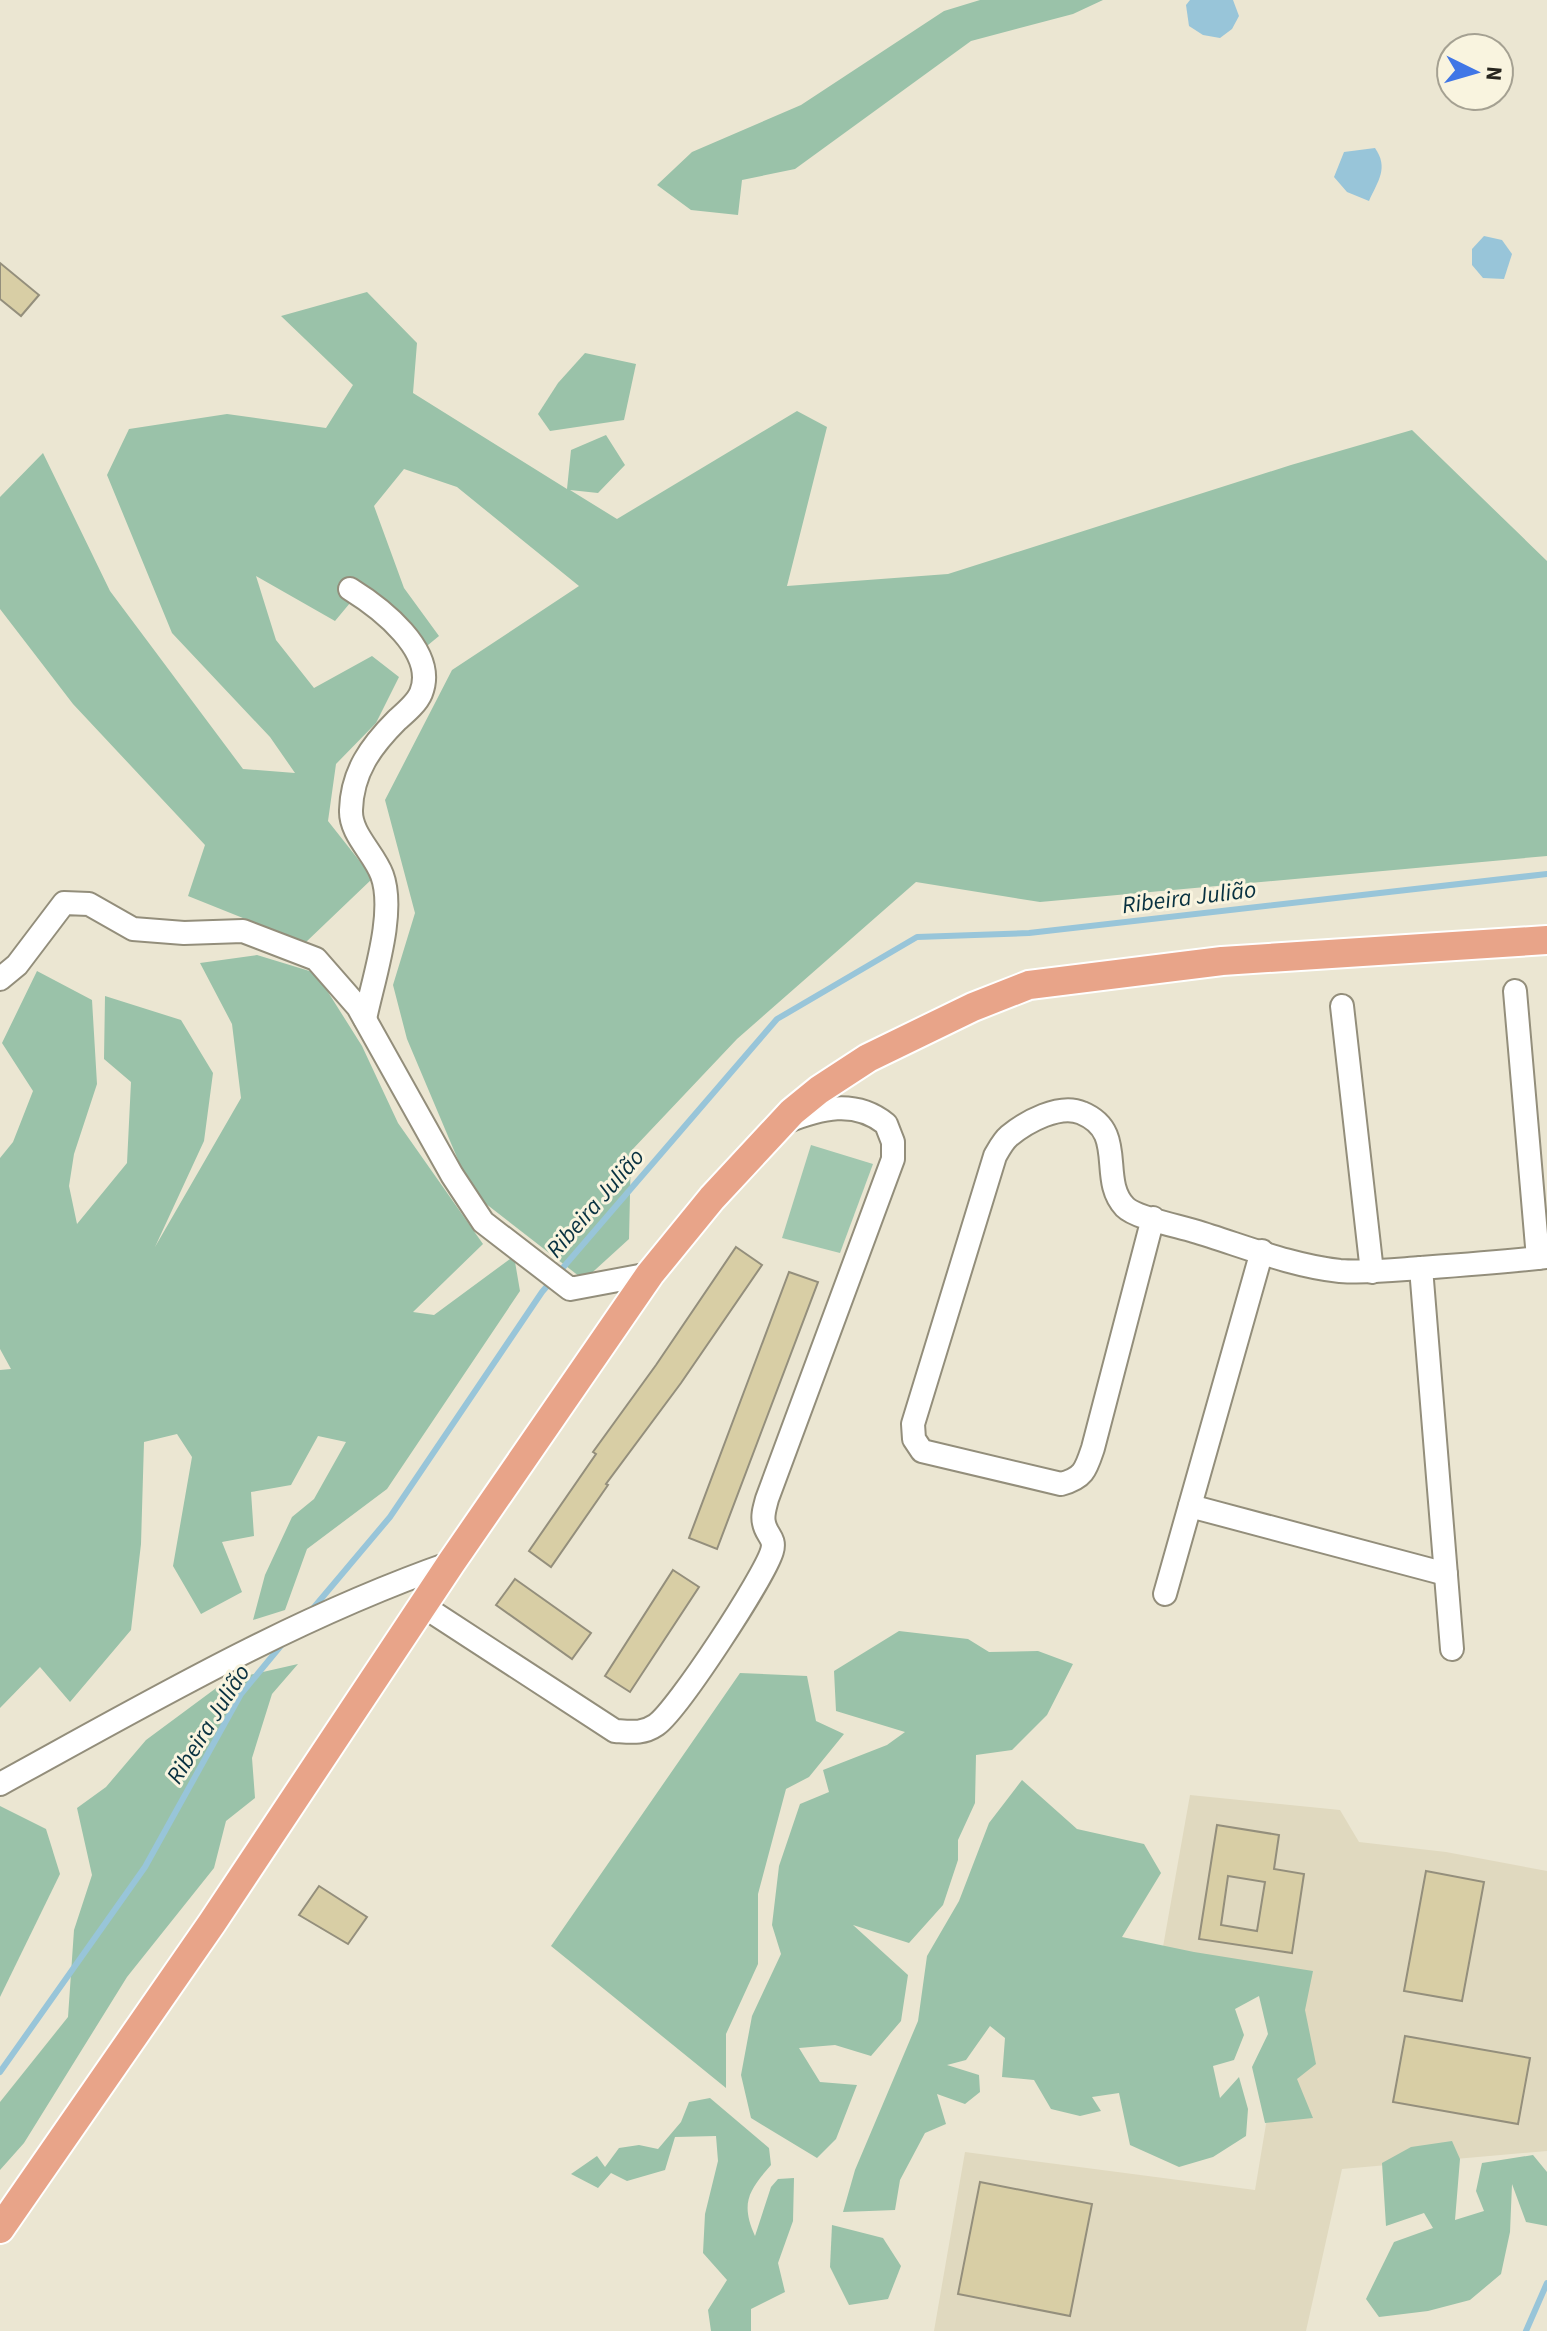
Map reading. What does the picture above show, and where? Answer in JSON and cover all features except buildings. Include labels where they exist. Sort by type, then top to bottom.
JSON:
[{"type":"main road","points":[[0,2229],[212,1923],[451,1563],[650,1274],[712,1198],[777,1126],[819,1090],[868,1058],[973,1007],[1029,985],[1222,961],[1547,940]]},
{"type":"lane","points":[[350,589],[379,607],[406,635],[419,657],[423,675],[422,693],[372,746],[361,767],[351,806],[351,821],[382,875],[386,897],[384,930],[365,1019]]},
{"type":"lane","points":[[0,979],[17,965],[64,903],[89,904],[133,929],[184,933],[243,931],[316,959],[358,1007],[452,1175],[483,1222],[570,1289],[650,1274]]},
{"type":"lane","points":[[1153,1218],[1087,1468],[1075,1480],[1061,1484],[922,1451],[914,1439],[913,1424],[995,1156],[1007,1137],[1061,1110],[1079,1111],[1099,1122],[1108,1138],[1116,1189],[1124,1206],[1153,1218],[1339,1271],[1372,1272],[1542,1258],[1515,991]]},
{"type":"lane","points":[[1342,1006],[1372,1272]]},
{"type":"lane","points":[[423,1606],[615,1731],[640,1733],[659,1724],[694,1678],[759,1579],[771,1555],[774,1543],[764,1523],[767,1499],[893,1159],[893,1142],[886,1124],[858,1109],[841,1107],[807,1114],[777,1126]]},
{"type":"lane","points":[[1165,1594],[1262,1251]]},
{"type":"lane","points":[[1421,1268],[1452,1649]]},
{"type":"lane","points":[[1190,1506],[1446,1574]]},
{"type":"lane","points":[[0,1784],[237,1656],[389,1585],[451,1563]]},
{"type":"shaded area","points":[[1190,1795],[1340,1810],[1359,1842],[1446,1852],[1547,1871],[1547,2151],[1342,2169],[1306,2331],[934,2331],[965,2152],[1255,2190],[1290,1980],[1161,1958]]},
{"type":"green space","points":[[980,0],[1103,0],[1073,14],[971,41],[795,169],[742,180],[738,215],[691,210],[657,185],[692,152],[801,105],[944,11]]},
{"type":"green space","points":[[367,292],[417,343],[413,393],[567,489],[571,450],[606,435],[625,465],[598,493],[570,490],[617,519],[797,411],[827,427],[787,586],[948,574],[1291,465],[1412,430],[1547,561],[1547,856],[1040,902],[916,882],[737,1039],[631,1151],[629,1239],[584,1280],[472,1193],[407,1039],[393,985],[415,913],[385,800],[452,670],[579,586],[457,487],[404,469],[374,506],[404,588],[439,636],[422,650],[388,623],[365,585],[335,621],[256,576],[276,640],[314,688],[372,656],[399,677],[376,723],[336,764],[328,821],[373,878],[305,943],[188,896],[205,845],[73,704],[0,609],[0,497],[43,453],[110,591],[243,769],[295,773],[270,737],[172,633],[107,475],[129,429],[227,414],[326,428],[353,385],[281,316]]},
{"type":"green space","points":[[585,353],[636,364],[624,420],[550,431],[538,414],[558,383]]},
{"type":"green space","points":[[257,955],[316,973],[362,1046],[398,1123],[483,1244],[413,1312],[434,1315],[514,1256],[520,1291],[387,1489],[307,1549],[285,1610],[253,1620],[265,1575],[292,1517],[314,1499],[346,1442],[318,1436],[291,1485],[251,1492],[254,1536],[222,1542],[242,1592],[201,1614],[173,1566],[192,1457],[177,1434],[144,1442],[141,1544],[131,1630],[70,1702],[40,1667],[0,1708],[0,1370],[11,1369],[0,1349],[0,1158],[13,1142],[33,1091],[2,1043],[37,971],[92,1000],[97,1084],[74,1154],[69,1186],[77,1224],[127,1163],[131,1082],[104,1059],[105,996],[181,1020],[213,1073],[204,1141],[155,1247],[241,1098],[232,1024],[200,963]]},
{"type":"green space","points":[[811,1145],[873,1164],[840,1253],[782,1238]]},
{"type":"green space","points":[[899,1631],[968,1639],[989,1652],[1038,1651],[1073,1664],[1047,1715],[1012,1750],[976,1755],[975,1803],[958,1840],[958,1860],[943,1905],[909,1943],[853,1925],[908,1975],[901,2021],[871,2056],[835,2045],[799,2048],[820,2082],[857,2085],[836,2139],[817,2158],[751,2118],[741,2075],[752,2016],[781,1954],[772,1925],[779,1866],[800,1804],[829,1792],[823,1770],[887,1745],[905,1732],[836,1711],[834,1671]]},
{"type":"green space","points":[[298,1664],[272,1694],[252,1758],[255,1798],[226,1821],[214,1868],[127,1977],[24,2143],[0,2170],[0,2102],[68,2017],[74,1930],[92,1875],[77,1808],[106,1787],[146,1740],[227,1680]]},
{"type":"green space","points":[[740,1673],[807,1676],[816,1721],[844,1734],[809,1777],[786,1789],[758,1894],[758,1964],[726,2034],[726,2088],[551,1946]]},
{"type":"green space","points":[[1022,1780],[1077,1829],[1144,1844],[1161,1873],[1122,1937],[1313,1971],[1305,2010],[1316,2064],[1297,2079],[1313,2118],[1265,2123],[1252,2067],[1268,2034],[1259,1996],[1235,2009],[1244,2035],[1234,2060],[1213,2066],[1220,2098],[1239,2077],[1248,2109],[1246,2136],[1213,2157],[1179,2167],[1130,2145],[1119,2093],[1092,2097],[1101,2111],[1080,2116],[1051,2109],[1034,2080],[1002,2077],[1005,2038],[990,2026],[966,2060],[947,2065],[979,2075],[980,2092],[965,2104],[937,2094],[946,2124],[925,2133],[900,2180],[895,2210],[843,2212],[855,2170],[918,2021],[927,1956],[959,1901],[989,1823]]},
{"type":"green space","points":[[0,1806],[46,1829],[60,1874],[0,1997]]},
{"type":"green space","points":[[710,2098],[769,2148],[771,2165],[749,2198],[748,2214],[755,2236],[771,2187],[778,2179],[794,2178],[793,2221],[778,2263],[785,2292],[751,2309],[751,2331],[711,2331],[708,2310],[727,2280],[703,2253],[705,2214],[718,2161],[716,2136],[675,2137],[665,2170],[627,2181],[611,2173],[598,2188],[571,2174],[597,2156],[605,2167],[619,2148],[639,2145],[658,2149],[681,2122],[689,2102]]},
{"type":"green space","points":[[1452,2141],[1460,2159],[1455,2220],[1484,2211],[1476,2191],[1482,2163],[1533,2155],[1547,2172],[1547,2226],[1526,2222],[1512,2184],[1510,2232],[1501,2274],[1470,2300],[1428,2311],[1379,2317],[1366,2299],[1394,2242],[1433,2228],[1424,2213],[1386,2226],[1382,2163],[1411,2147]]},
{"type":"green space","points":[[832,2225],[883,2238],[901,2266],[888,2299],[849,2305],[830,2267]]},
{"type":"water","points":[[1190,0],[1233,0],[1239,16],[1232,29],[1220,38],[1203,35],[1189,26],[1186,5]]},
{"type":"water","points":[[1375,148],[1382,168],[1369,201],[1347,192],[1334,177],[1344,152]]},
{"type":"water","points":[[1484,236],[1502,240],[1512,254],[1504,279],[1483,278],[1472,265],[1472,249]]},
{"type":"waterway","name":"Ribeira Julião","points":[[310,1612],[390,1517],[542,1292],[777,1019],[917,937],[1029,933],[1547,874]]},
{"type":"waterway","name":"Ribeira Julião","points":[[0,2072],[145,1867],[241,1694],[284,1642]]},
{"type":"waterway","points":[[1526,2331],[1547,2283]]}]
